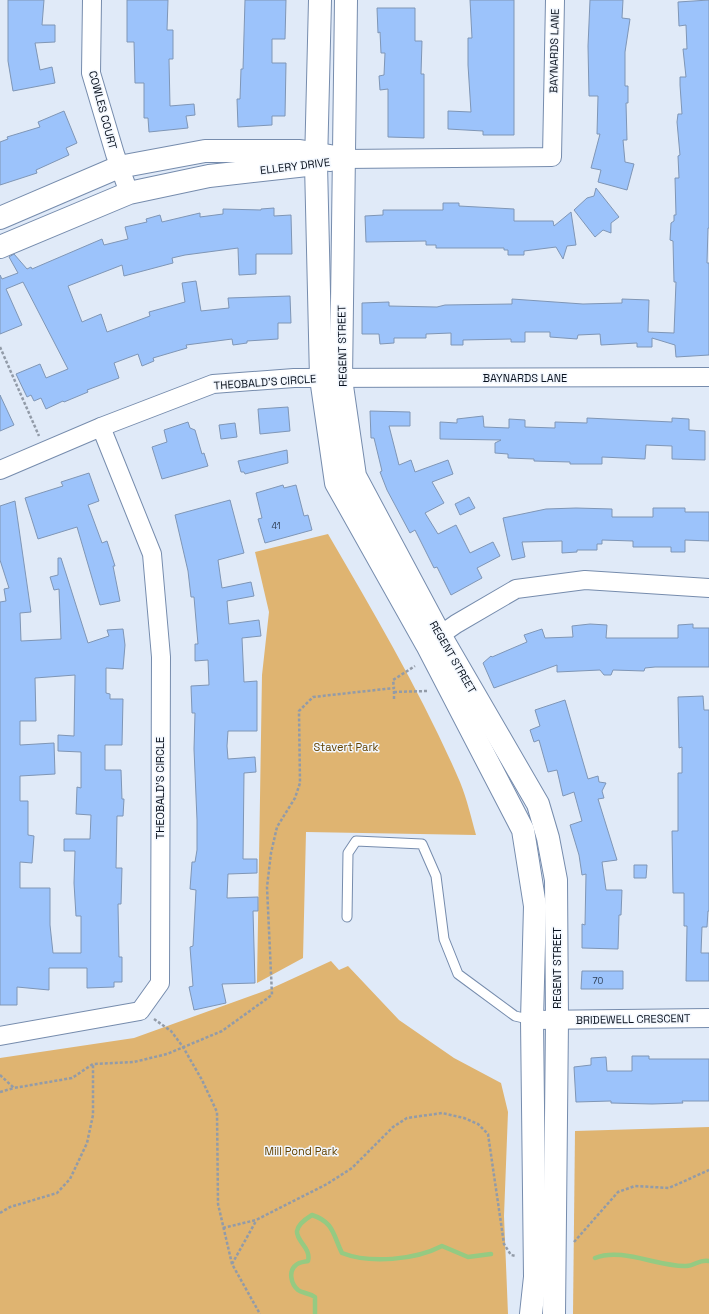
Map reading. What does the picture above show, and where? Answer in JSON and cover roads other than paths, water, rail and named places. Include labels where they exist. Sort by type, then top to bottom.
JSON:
[{"type":"street","name":"COWLES COURT","points":[[92,0],[91,73],[119,167],[129,193]]},
{"type":"street","name":"REGENT STREET","points":[[320,0],[316,159],[331,378],[356,476],[523,830],[535,906],[532,1020],[535,1277],[531,1314]]},
{"type":"street","name":"REGENT STREET","points":[[331,378],[343,159],[346,0]]},
{"type":"street","name":"BAYNARDS LANE","points":[[343,159],[552,157],[555,0]]},
{"type":"street","name":"ELLERY DRIVE","points":[[0,218],[119,167],[205,151],[300,151],[316,159]]},
{"type":"street","name":"ELLERY DRIVE","points":[[0,247],[129,193],[209,176],[316,159],[343,159]]},
{"type":"street","name":"BAYNARDS LANE","points":[[331,378],[709,377]]},
{"type":"street","name":"THEOBALD'S CIRCLE","points":[[0,470],[101,427],[213,384],[331,378]]},
{"type":"street","name":"THEOBALD'S CIRCLE","points":[[0,1036],[140,1011],[160,983],[161,657],[152,554],[101,427]]},
{"type":"street","points":[[434,640],[516,589],[585,580],[709,588]]},
{"type":"street","name":"REGENT STREET","points":[[434,640],[538,804],[548,838],[556,880],[557,1020],[554,1314]]},
{"type":"street","name":"BRIDEWELL CRESCENT","points":[[532,1020],[709,1018]]},
{"type":"lane","points":[[347,917],[348,853],[356,841],[422,844],[436,876],[444,939],[458,974],[515,1016],[532,1020]]},
{"type":"waterway","points":[[315,1314],[315,1297],[298,1290],[291,1278],[292,1271],[296,1265],[308,1261],[306,1249],[297,1234],[298,1228],[302,1222],[312,1215],[325,1221],[329,1225],[342,1253],[366,1259],[392,1259],[419,1255],[442,1246],[468,1257],[491,1254]]},
{"type":"waterway","points":[[595,1258],[606,1255],[617,1255],[664,1264],[686,1266],[702,1261],[709,1261]]},
{"type":"park label","name":"Stavert Park","points":[[346,747]]},
{"type":"park label","name":"Mill Pond Park","points":[[301,1151]]}]
